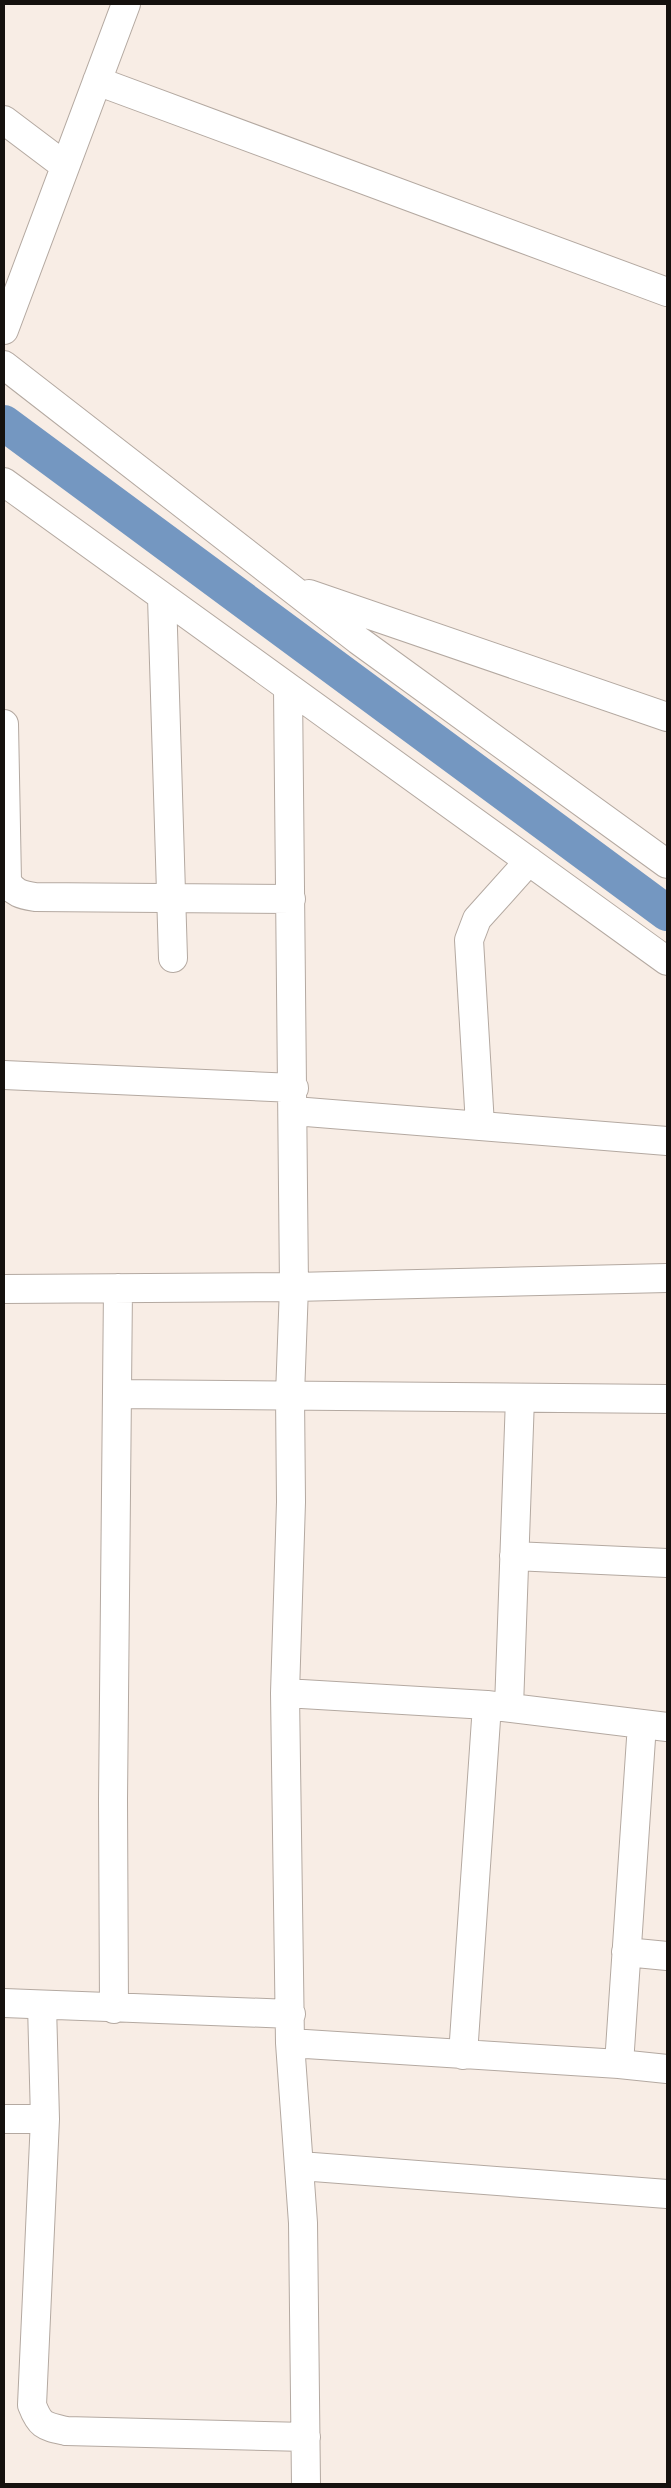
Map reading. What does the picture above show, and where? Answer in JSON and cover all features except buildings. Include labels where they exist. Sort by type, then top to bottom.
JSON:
[{"type":"street","points":[[4,330],[126,4]]},
{"type":"street","points":[[97,80],[667,292]]},
{"type":"street","points":[[4,120],[65,166]]},
{"type":"street","points":[[4,365],[358,640],[667,864]]},
{"type":"street","points":[[4,482],[667,961]]},
{"type":"street","points":[[291,588],[667,718]]},
{"type":"street","points":[[162,597],[173,958]]},
{"type":"street","points":[[288,689],[294,1100],[294,1287],[290,1395],[291,1502],[285,1693],[290,2043],[300,2166],[306,2484]]},
{"type":"street","points":[[4,724],[7,881],[11,889],[35,898],[291,899]]},
{"type":"street","points":[[480,1125],[469,940],[477,919],[529,861]]},
{"type":"street","points":[[4,1075],[294,1100],[480,1125],[667,1141]]},
{"type":"street","points":[[4,1289],[294,1287],[667,1278]]},
{"type":"street","points":[[114,2009],[113,1800],[118,1288]]},
{"type":"street","points":[[117,1394],[667,1399]]},
{"type":"street","points":[[463,2055],[514,1556],[520,1398]]},
{"type":"street","points":[[514,1556],[667,1563]]},
{"type":"street","points":[[285,1693],[498,1706],[655,1725],[626,1952],[619,2064]]},
{"type":"street","points":[[626,1952],[667,1956]]},
{"type":"street","points":[[4,2004],[291,2014]]},
{"type":"street","points":[[42,2005],[45,2119],[32,2405],[38,2420],[46,2426],[66,2431],[306,2437]]},
{"type":"street","points":[[290,2043],[619,2064],[667,2070]]},
{"type":"street","points":[[4,2118],[45,2119]]},
{"type":"street","points":[[300,2166],[667,2194]]},
{"type":"waterway","points":[[4,423],[667,913]]}]
